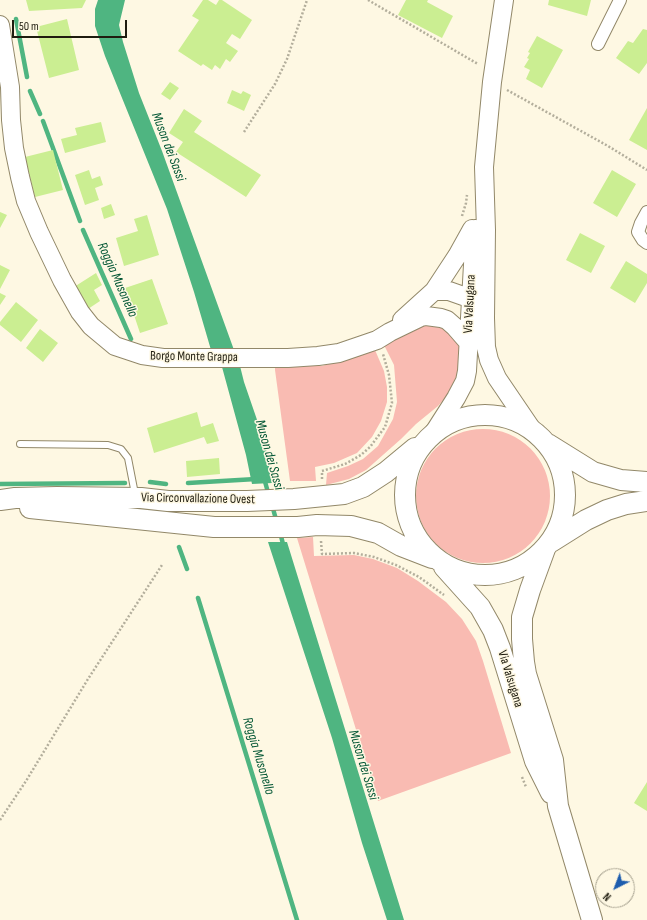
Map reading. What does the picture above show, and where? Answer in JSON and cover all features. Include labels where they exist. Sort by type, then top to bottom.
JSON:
[{"type":"main road","name":"Via Circonvallazione Ovest","points":[[0,500],[15,498],[58,497],[247,501],[294,500],[344,494],[363,487],[386,472],[429,436],[450,422],[464,417],[478,415],[492,415],[507,418],[520,423],[593,472],[621,480],[647,482]]},
{"type":"main road","name":"Via Circonvallazione Ovest","points":[[429,436],[416,453],[409,468],[405,484],[404,502],[407,518],[414,534],[424,548],[439,562]]},
{"type":"main road","name":"Via Circonvallazione Ovest","points":[[0,507],[43,509],[214,527],[298,527],[317,525],[351,526],[378,533],[401,546],[454,570],[482,576],[496,575],[510,572],[535,559],[548,545],[561,523],[565,502],[564,482],[558,461],[540,437]]},
{"type":"main road","name":"Via Circonvallazione Ovest","points":[[548,545],[586,520],[607,510],[647,501]]},
{"type":"main road","name":"Via Valsugana","points":[[548,545],[525,605],[522,617],[522,640],[526,674],[553,760],[558,806],[592,920]]},
{"type":"main road","name":"Via Valsugana","points":[[439,562],[480,607],[493,630],[535,761],[558,806]]},
{"type":"street","name":"Via Valsugana","points":[[429,436],[456,398],[465,381],[467,371],[471,301],[468,220],[478,195],[484,167],[492,82],[504,0]]},
{"type":"street","points":[[598,44],[620,0]]},
{"type":"street","name":"Borgo Monte Grappa","points":[[0,25],[14,148],[26,201],[42,239],[80,312],[91,326],[115,346],[142,355],[162,358],[288,358],[339,353],[377,340],[390,332]]},
{"type":"street","name":"Via Valsugana","points":[[484,167],[486,230],[486,347],[497,378],[540,437]]},
{"type":"street","points":[[647,212],[638,232],[647,243]]},
{"type":"street","points":[[390,332],[434,290],[458,256],[468,220]]},
{"type":"street","points":[[434,290],[449,291],[466,296],[478,310],[478,342],[491,364]]},
{"type":"street","points":[[390,332],[421,317],[435,317],[447,320],[468,342]]},
{"type":"lane","points":[[20,444],[108,445],[121,450],[128,458],[136,498]]},
{"type":"path","points":[[244,132],[275,84],[287,60],[307,0]]},
{"type":"path","points":[[368,0],[480,66]]},
{"type":"path","points":[[492,82],[608,146],[647,170]]},
{"type":"path","points":[[468,188],[466,204],[468,220]]},
{"type":"path","points":[[322,479],[322,471],[345,464],[361,455],[370,447],[385,427],[392,403],[390,375],[382,351]]},
{"type":"path","points":[[320,537],[322,554],[354,553],[380,559],[396,565],[419,577],[448,598]]},
{"type":"path","points":[[0,820],[26,781],[88,679],[162,565]]},
{"type":"shaded area","points":[[98,0],[125,0],[119,25],[123,42],[139,93],[162,151],[234,350],[211,350],[167,209],[105,56],[95,26],[95,9]]},
{"type":"shaded area","points":[[419,323],[441,325],[460,344],[460,373],[452,390],[438,406],[366,470],[349,479],[326,485],[327,473],[363,459],[378,446],[393,419],[397,402],[394,365],[384,345]]},
{"type":"shaded area","points":[[375,350],[384,371],[387,387],[387,402],[381,421],[372,437],[357,453],[334,463],[315,467],[316,481],[290,481],[275,365],[322,366]]},
{"type":"shaded area","points":[[240,366],[265,443],[272,483],[252,484],[246,455],[222,367]]},
{"type":"shaded area","points":[[483,429],[509,434],[520,440],[535,454],[545,470],[550,496],[545,522],[539,533],[525,548],[509,558],[483,563],[457,558],[446,552],[431,538],[421,522],[416,496],[421,470],[427,459],[441,444],[457,434]]},
{"type":"shaded area","points":[[313,537],[314,556],[354,555],[373,559],[397,568],[418,581],[446,602],[462,619],[476,641],[511,753],[378,801],[297,538]]},
{"type":"shaded area","points":[[268,542],[287,542],[404,920],[387,920],[362,843],[332,738]]},
{"type":"building","points":[[26,0],[86,0],[82,8],[29,11]]},
{"type":"building","points":[[203,0],[208,0],[216,5],[219,0],[222,0],[252,20],[240,39],[232,34],[226,43],[238,51],[230,62],[226,59],[220,69],[215,65],[212,70],[203,64],[201,66],[178,51],[199,20],[192,16]]},
{"type":"building","points":[[406,0],[428,0],[427,2],[453,16],[442,38],[398,15]]},
{"type":"building","points":[[549,0],[591,0],[587,16],[548,5]]},
{"type":"building","points":[[67,19],[79,70],[49,78],[36,27]]},
{"type":"building","points":[[643,29],[647,30],[647,63],[639,74],[616,58],[628,41],[633,43]]},
{"type":"building","points":[[537,36],[563,50],[542,88],[526,79],[530,70],[524,67],[529,59],[527,58],[530,53],[528,52]]},
{"type":"building","points":[[170,82],[179,88],[170,100],[161,94]]},
{"type":"building","points":[[232,90],[241,94],[243,91],[251,95],[244,111],[227,103]]},
{"type":"building","points":[[647,108],[647,150],[629,140]]},
{"type":"building","points":[[184,109],[202,121],[194,132],[261,175],[246,197],[176,152],[183,142],[169,133]]},
{"type":"building","points":[[101,122],[106,142],[65,153],[61,139],[77,135],[75,128]]},
{"type":"building","points":[[53,150],[63,190],[35,197],[25,157]]},
{"type":"building","points":[[89,170],[92,179],[100,176],[103,185],[95,188],[99,200],[85,205],[75,175]]},
{"type":"building","points":[[612,170],[636,184],[617,217],[593,203]]},
{"type":"building","points":[[111,204],[115,215],[104,219],[101,208]]},
{"type":"building","points":[[0,212],[7,215],[0,228]]},
{"type":"building","points":[[147,215],[159,255],[124,266],[116,238],[138,231],[134,219]]},
{"type":"building","points":[[580,233],[605,246],[591,273],[566,260]]},
{"type":"building","points":[[626,261],[647,274],[647,283],[635,303],[610,288]]},
{"type":"building","points":[[0,265],[10,270],[0,289]]},
{"type":"building","points":[[96,273],[102,285],[94,290],[100,301],[88,309],[74,287]]},
{"type":"building","points":[[152,279],[168,324],[140,333],[125,288]]},
{"type":"building","points":[[0,293],[6,296],[0,305]]},
{"type":"building","points":[[16,302],[38,320],[21,342],[0,325],[0,322]]},
{"type":"building","points":[[40,329],[58,343],[43,362],[26,348]]},
{"type":"building","points":[[197,412],[201,427],[213,423],[219,441],[207,444],[204,437],[154,453],[147,428]]},
{"type":"building","points":[[219,458],[220,474],[187,477],[186,461]]},
{"type":"building","points":[[647,782],[647,811],[634,803]]},
{"type":"waterway","name":"Roggia Musonello","points":[[16,19],[27,77]]},
{"type":"waterway","name":"Roggia Musonello","points":[[30,91],[40,114]]},
{"type":"waterway","name":"Roggia Musonello","points":[[43,121],[80,221]]},
{"type":"waterway","name":"Roggia Musonello","points":[[83,230],[131,339]]},
{"type":"waterway","name":"Muson dei Sassi","points":[[264,478],[269,496]]},
{"type":"waterway","points":[[188,483],[256,479]]},
{"type":"waterway","name":"Roggia Musonello","points":[[150,482],[166,484]]},
{"type":"waterway","points":[[0,484],[125,483]]},
{"type":"waterway","name":"Muson dei Sassi","points":[[272,505],[277,523]]},
{"type":"waterway","name":"Muson dei Sassi","points":[[280,532],[284,548]]},
{"type":"waterway","name":"Roggia Musonello","points":[[179,547],[187,569]]},
{"type":"waterway","name":"Roggia Musonello","points":[[198,598],[297,920]]}]
